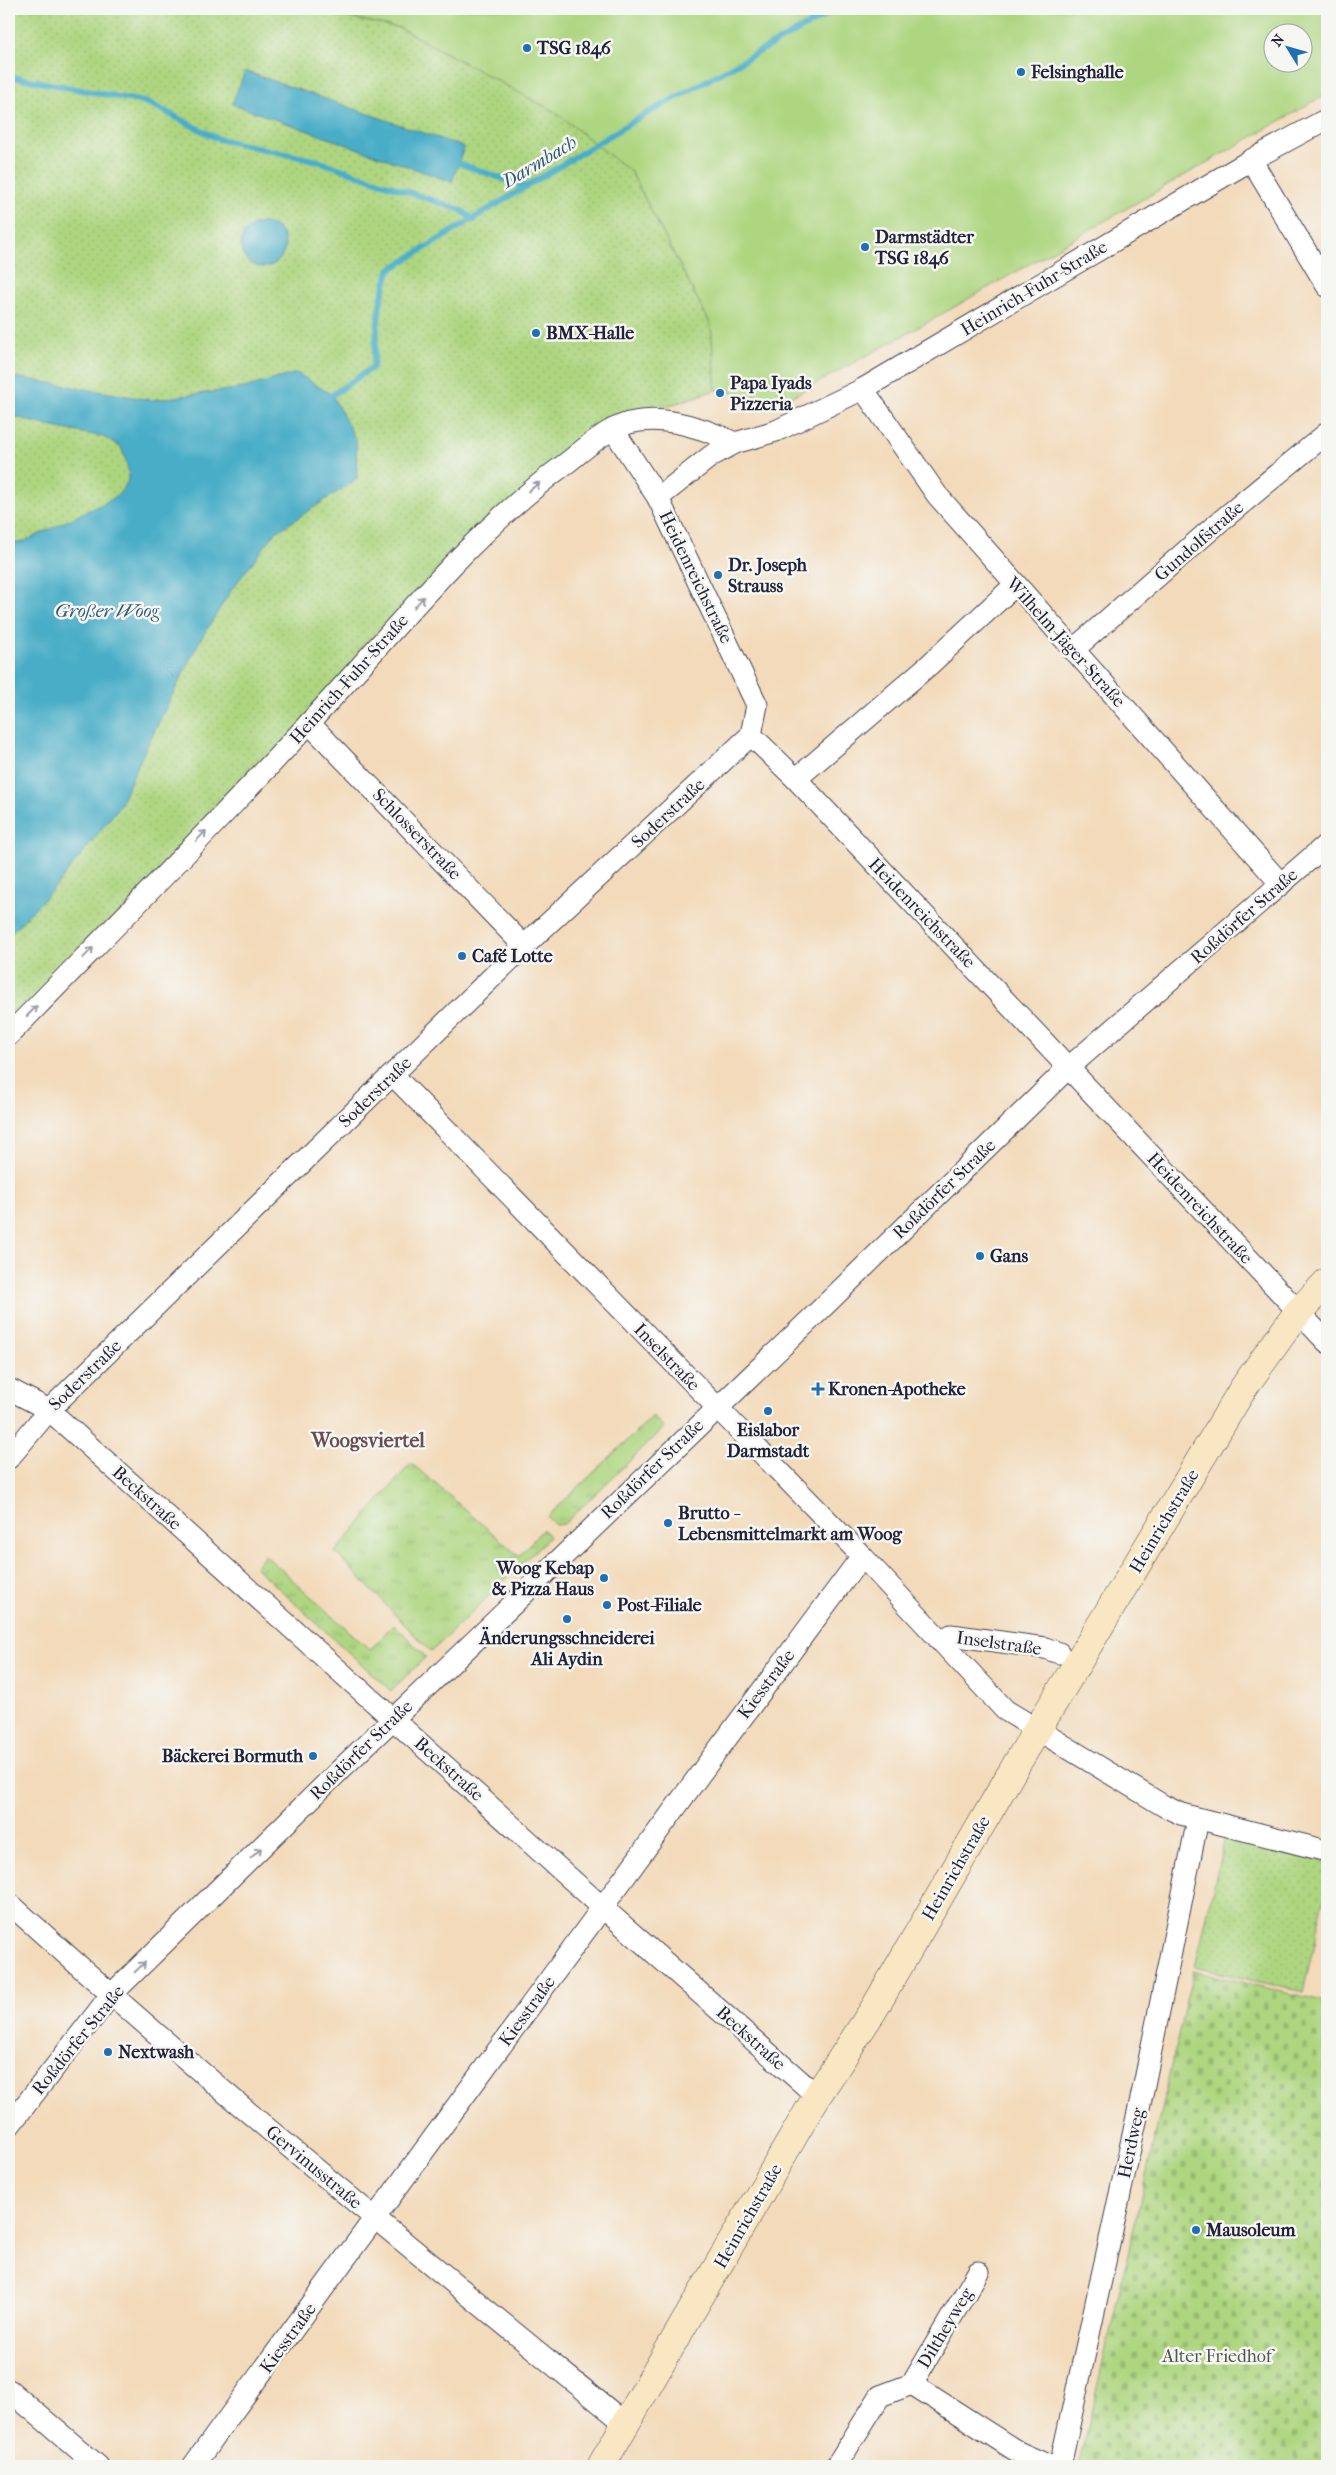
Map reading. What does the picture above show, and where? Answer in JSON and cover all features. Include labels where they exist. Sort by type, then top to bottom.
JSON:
[{"type":"main road","name":"Heinrichstraße","points":[[601,2466],[817,2096],[874,2010],[1244,1387],[1298,1312],[1327,1282]]},
{"type":"street","name":"Heinrich-Fuhr-Straße","points":[[658,498],[711,456],[735,443],[776,431],[863,390],[1251,160],[1327,119]]},
{"type":"street","points":[[1251,160],[1327,286]]},
{"type":"street","name":"Wilhelm-Jäger-Straße","points":[[863,390],[937,495],[1281,884]]},
{"type":"street","name":"Heinrich-Fuhr-Straße","points":[[9,1035],[310,723],[473,542],[531,489],[613,429],[642,421],[675,422],[716,434],[735,443]]},
{"type":"street","name":"Heidenreichstraße","points":[[613,429],[658,498],[758,705],[751,736],[796,779],[1327,1342]]},
{"type":"street","name":"Gundolfstraße","points":[[1073,650],[1217,524],[1327,434]]},
{"type":"street","points":[[796,779],[929,665],[1015,585]]},
{"type":"street","name":"Schlosserstraße","points":[[310,723],[524,946]]},
{"type":"street","name":"Soderstraße","points":[[9,1458],[49,1410],[524,946],[751,736]]},
{"type":"street","name":"Roßdörfer Straße","points":[[9,2126],[111,1995],[393,1718],[826,1304],[1068,1068],[1327,844]]},
{"type":"street","name":"Inselstraße","points":[[393,1075],[862,1556],[1005,1710],[1164,1806],[1198,1819],[1327,1851]]},
{"type":"street","name":"Beckstraße","points":[[9,1389],[49,1410],[602,1907],[817,2096]]},
{"type":"street","name":"Kiesstraße","points":[[193,2466],[376,2219],[602,1907],[862,1556]]},
{"type":"street","name":"Inselstraße","points":[[940,1641],[951,1635],[1045,1648],[1059,1653]]},
{"type":"street","name":"Herdweg","points":[[1060,2466],[1144,2085],[1198,1819]]},
{"type":"street","name":"Gervinusstraße","points":[[9,1903],[111,1995],[376,2219],[626,2424]]},
{"type":"street","name":"Diltheyweg","points":[[836,2466],[880,2396],[912,2384],[978,2272]]},
{"type":"street","name":"Diltheyweg","points":[[912,2384],[1018,2452],[1050,2466]]},
{"type":"street","points":[[9,2390],[98,2466]]},
{"type":"green space","points":[[9,9],[308,9],[400,28],[555,112],[631,172],[711,325],[716,390],[605,427],[300,727],[9,1027]]},
{"type":"green space","name":"Darmstädter TSG 1846","points":[[308,9],[1327,9],[1327,94],[928,322],[784,401],[716,390],[711,325],[631,172],[555,112],[400,28]]},
{"type":"green space","points":[[653,1416],[664,1428],[564,1524],[555,1525],[547,1517]]},
{"type":"green space","points":[[411,1463],[519,1556],[543,1529],[549,1537],[431,1652],[335,1552]]},
{"type":"green space","points":[[265,1555],[370,1650],[394,1624],[426,1657],[391,1691],[255,1567]]},
{"type":"green space","points":[[1225,1837],[1327,1860],[1327,1886],[1303,1992],[1195,1967]]},
{"type":"green space","name":"Alter Friedhof","points":[[1193,1971],[1327,2002],[1327,2466],[1079,2466]]},
{"type":"water","points":[[245,71],[464,147],[452,182],[232,104]]},
{"type":"water","points":[[263,223],[275,227],[281,233],[285,245],[281,257],[275,263],[263,267],[251,263],[245,257],[241,245],[245,233],[251,227]]},
{"type":"water","name":"Großer Woog","points":[[297,373],[332,395],[356,440],[357,479],[275,533],[232,589],[199,642],[119,807],[58,884],[9,935],[9,544],[23,542],[112,499],[124,487],[127,481],[128,470],[121,447],[103,437],[48,426],[9,415],[9,376],[151,400],[243,388]]},
{"type":"waterway","name":"Darmbach","points":[[332,395],[373,367],[380,304],[389,270],[637,119],[837,9]]},
{"type":"waterway","points":[[9,76],[149,103],[218,139],[318,161],[461,210],[474,220]]},
{"type":"waterway","points":[[458,163],[526,187]]},
{"type":"place","name":"TSG 1846","points":[[527,48]]},
{"type":"place","name":"Felsinghalle","points":[[1021,72]]},
{"type":"place","name":"Darmstädter TSG 1846","points":[[865,247]]},
{"type":"place","name":"BMX-Halle","points":[[536,333]]},
{"type":"place","name":"Papa Iyads Pizzeria","points":[[720,393]]},
{"type":"place","name":"Dr. Joseph Strauss","points":[[718,575]]},
{"type":"place","name":"Café Lotte","points":[[462,956]]},
{"type":"place","name":"Gans","points":[[980,1256]]},
{"type":"place","name":"Kronen-Apotheke","points":[[818,1389]]},
{"type":"place","name":"Eislabor Darmstadt","points":[[768,1411]]},
{"type":"place","name":"Brutto - Lebensmittelmarkt am Woog","points":[[668,1523]]},
{"type":"place","name":"Woog Kebap & Pizza Haus","points":[[604,1578]]},
{"type":"place","name":"Post-Filiale","points":[[607,1605]]},
{"type":"place","name":"Änderungsschneiderei Ali Aydin","points":[[567,1619]]},
{"type":"place","name":"Bäckerei Bormuth","points":[[313,1756]]},
{"type":"place","name":"Nextwash","points":[[108,2052]]},
{"type":"place","name":"Mausoleum","points":[[1196,2230]]},
{"type":"district","name":"Woogsviertel","points":[[368,1440]]}]
